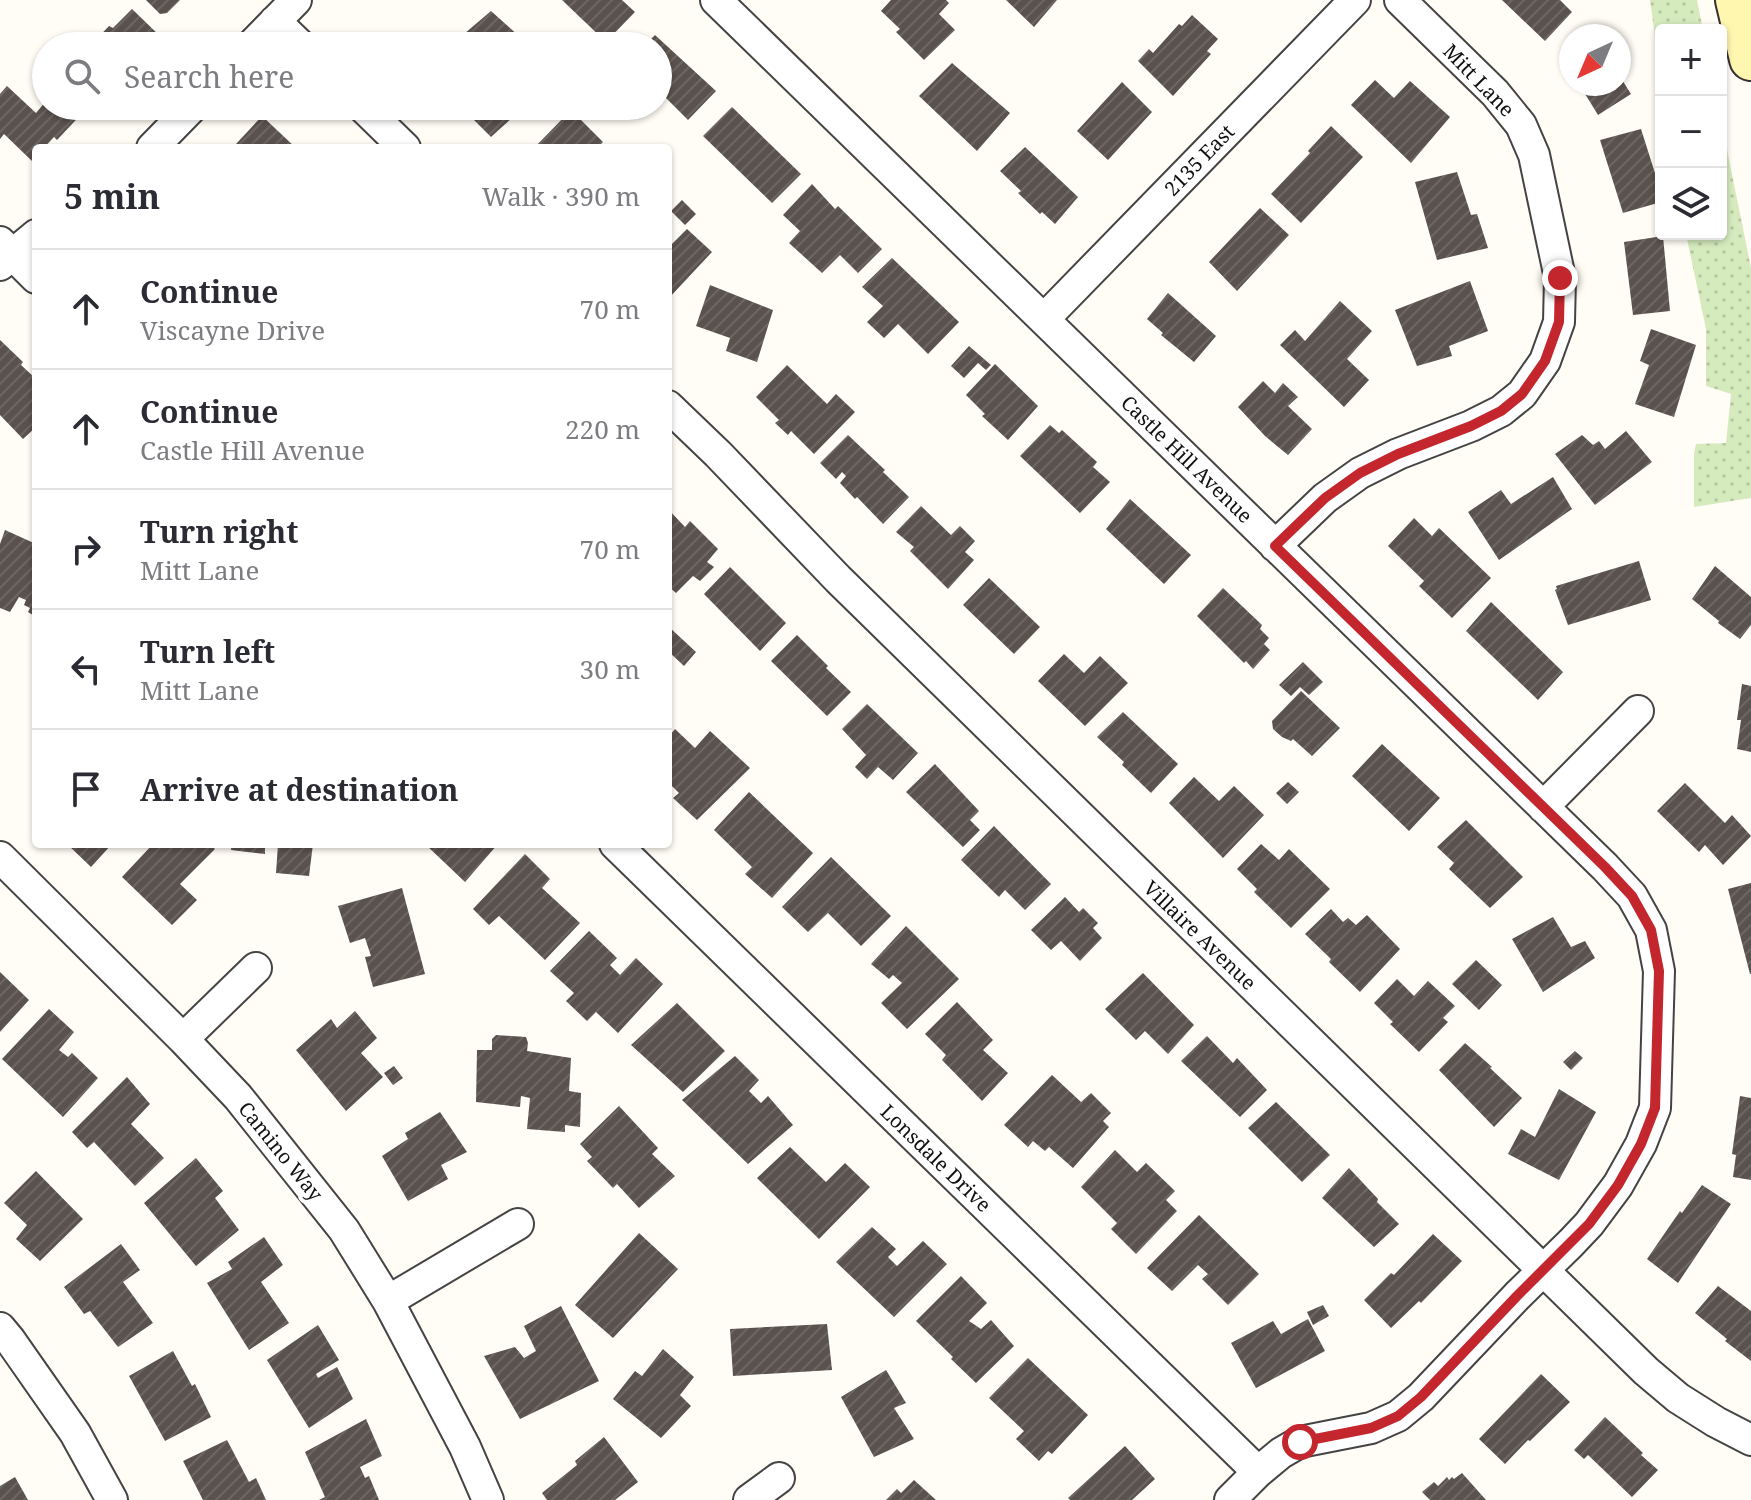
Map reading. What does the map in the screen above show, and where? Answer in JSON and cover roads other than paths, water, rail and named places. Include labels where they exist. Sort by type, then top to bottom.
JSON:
[{"type":"main road","points":[[1737,0],[1751,59]]},
{"type":"street","name":"Castle Hill Avenue","points":[[716,0],[1543,807],[1632,896],[1651,930],[1659,971],[1655,1108],[1618,1185],[1589,1224],[1421,1397],[1398,1416],[1371,1428],[1300,1442],[1258,1472],[1230,1500]]},
{"type":"street","name":"2135 East","points":[[1044,319],[1355,0]]},
{"type":"street","name":"Mitt Lane","points":[[1275,546],[1325,498],[1360,473],[1501,411],[1522,394],[1545,361],[1559,322],[1560,278],[1534,155],[1521,125],[1495,93],[1400,0]]},
{"type":"street","points":[[265,32],[286,11],[295,32]]},
{"type":"street","points":[[156,144],[179,120]]},
{"type":"street","points":[[376,120],[401,144]]},
{"type":"street","points":[[32,237],[5,254],[32,275]]},
{"type":"street","name":"Villaire Avenue","points":[[672,410],[838,579],[1646,1371],[1678,1398],[1751,1440]]},
{"type":"street","points":[[1543,807],[1638,711]]},
{"type":"street","name":"Lonsdale Drive","points":[[619,848],[1258,1472]]},
{"type":"street","name":"Camino Way","points":[[0,857],[238,1097],[344,1230],[388,1301],[465,1447],[488,1500]]},
{"type":"street","points":[[183,1039],[256,968]]},
{"type":"street","points":[[388,1301],[518,1224]]},
{"type":"street","points":[[0,1328],[75,1433],[112,1500]]},
{"type":"street","points":[[749,1500],[779,1478]]}]
